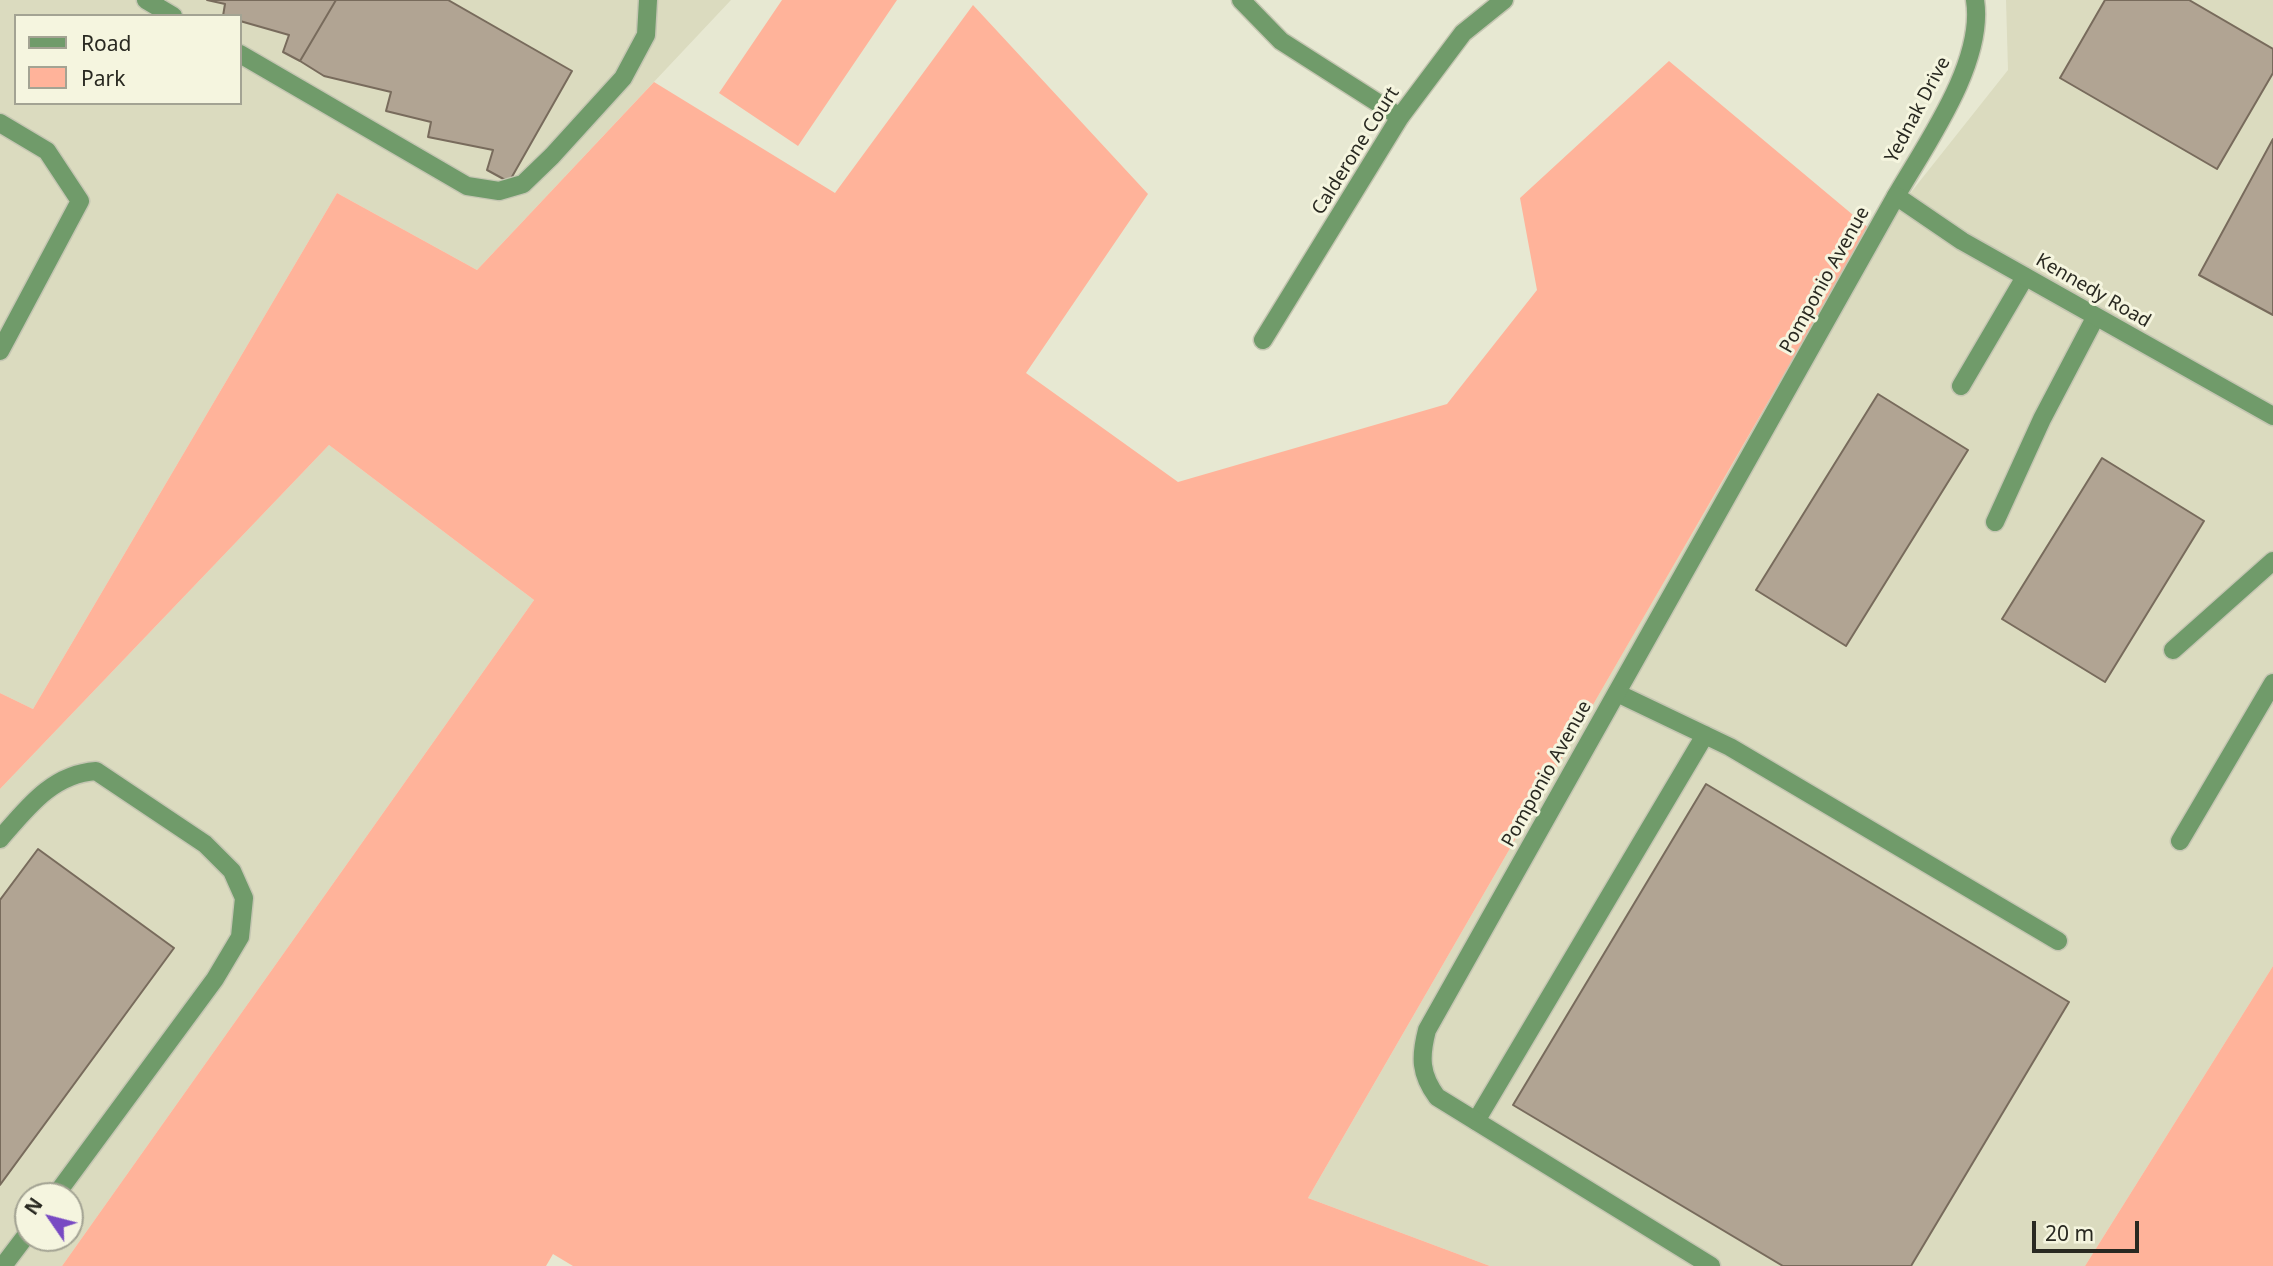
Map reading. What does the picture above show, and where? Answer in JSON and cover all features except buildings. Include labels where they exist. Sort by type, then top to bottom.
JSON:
[{"type":"street","points":[[146,0],[170,14]]},
{"type":"street","points":[[242,55],[467,186],[499,191],[523,184],[623,78],[646,35],[648,0]]},
{"type":"street","points":[[1241,0],[1281,41],[1400,117]]},
{"type":"street","name":"Calderone Court","points":[[1263,340],[1400,117],[1462,33],[1504,0]]},
{"type":"street","name":"Yednak Drive","points":[[1896,196],[1937,125],[1970,55],[1975,0]]},
{"type":"street","points":[[0,123],[47,152],[80,201],[0,351]]},
{"type":"street","name":"Kennedy Road","points":[[1896,196],[1962,241],[2273,416]]},
{"type":"street","name":"Pomponio Avenue","points":[[1711,1266],[1437,1097],[1426,1081],[1420,1056],[1427,1030],[1896,196]]},
{"type":"street","points":[[1961,386],[2025,277]]},
{"type":"street","points":[[1995,522],[2042,419],[2095,318]]},
{"type":"street","points":[[2173,650],[2273,561]]},
{"type":"street","points":[[2180,841],[2273,683]]},
{"type":"street","points":[[1616,693],[1704,735],[2058,941]]},
{"type":"street","points":[[1476,1121],[1704,735]]},
{"type":"street","points":[[0,839],[38,795],[64,778],[96,771],[205,844],[232,872],[244,898],[240,937],[215,979],[65,1182]]},
{"type":"street","points":[[3,1266],[14,1251]]},
{"type":"shaded area","points":[[0,0],[731,0],[477,270],[337,193],[33,709],[0,693]]},
{"type":"shaded area","points":[[2006,0],[2273,0],[2273,966],[2085,1266],[1490,1266],[1308,1198],[1831,293],[2008,70]]},
{"type":"shaded area","points":[[329,445],[534,600],[84,1235],[84,1182],[14,1182],[14,1252],[72,1252],[62,1266],[0,1266],[0,789]]},
{"type":"green space","points":[[782,0],[897,0],[798,146],[719,93]]},
{"type":"green space","points":[[973,5],[1148,194],[1026,373],[1178,482],[1447,404],[1537,290],[1520,198],[1669,61],[1871,230],[1831,293],[1308,1198],[1490,1266],[573,1266],[553,1254],[546,1266],[62,1266],[72,1252],[84,1252],[84,1235],[534,600],[329,445],[0,789],[0,693],[33,709],[337,193],[477,270],[654,82],[835,193]]},
{"type":"green space","points":[[2273,966],[2273,1266],[2085,1266]]}]
